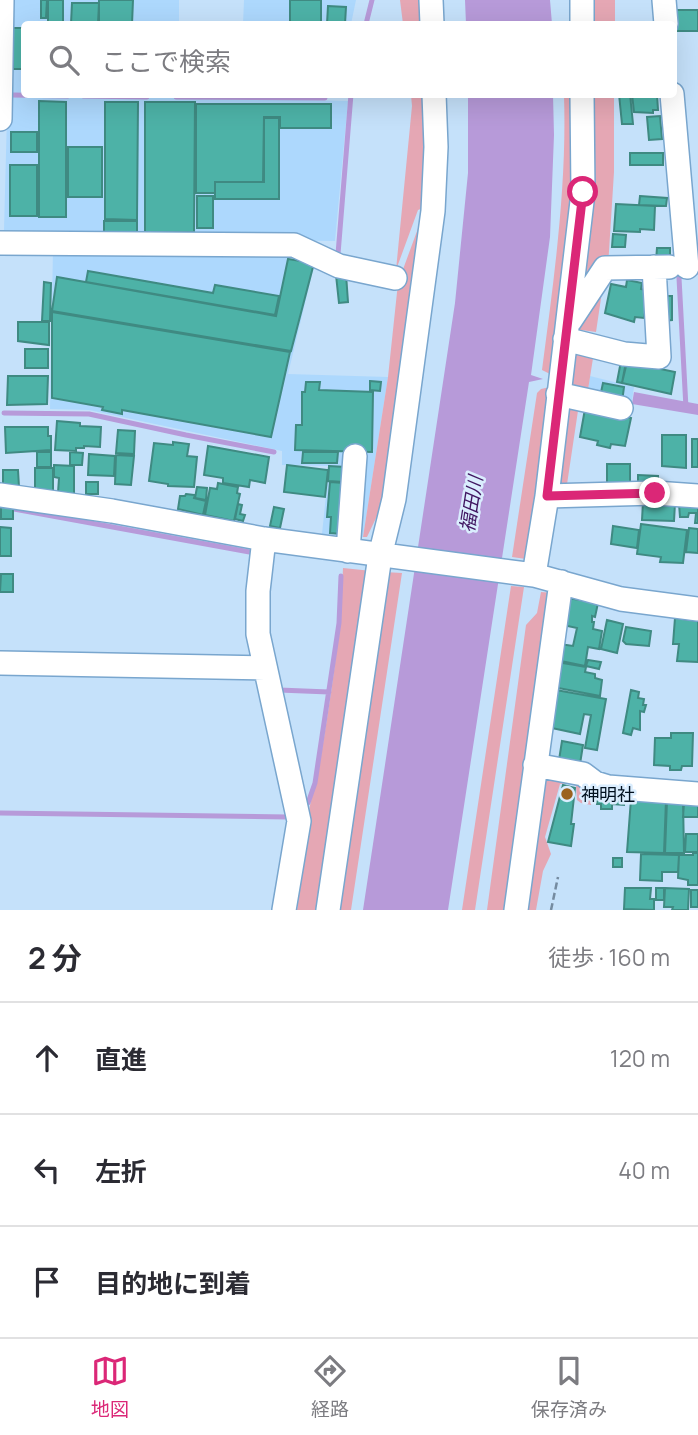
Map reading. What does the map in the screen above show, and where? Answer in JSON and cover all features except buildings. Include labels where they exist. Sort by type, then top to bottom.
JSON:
[{"type":"street","points":[[0,119],[2,0]]},
{"type":"street","points":[[431,0],[432,21]]},
{"type":"street","points":[[582,0],[582,21]]},
{"type":"street","points":[[664,0],[666,21]]},
{"type":"street","points":[[328,910],[387,557],[433,211],[435,98]]},
{"type":"street","points":[[534,575],[547,496],[583,192],[582,98]]},
{"type":"street","points":[[566,333],[606,268],[693,266],[672,98]]},
{"type":"street","points":[[0,243],[293,244],[339,266],[395,278]]},
{"type":"street","points":[[566,333],[624,354],[659,357],[654,267]]},
{"type":"street","points":[[558,394],[621,408]]},
{"type":"street","points":[[348,551],[355,456]]},
{"type":"street","points":[[547,496],[655,493],[698,496]]},
{"type":"street","points":[[0,495],[112,511],[264,539],[534,575],[621,599],[698,608]]},
{"type":"street","points":[[264,539],[257,614],[258,634],[299,821],[284,910]]},
{"type":"street","points":[[516,910],[561,582]]},
{"type":"street","points":[[0,663],[265,668]]},
{"type":"street","points":[[535,765],[583,774],[608,787],[698,794]]},
{"type":"path","points":[[551,910],[558,877]]},
{"type":"shaded area","points":[[10,0],[179,0],[179,21],[21,21],[21,98],[348,101],[335,241],[13,237],[4,230]]},
{"type":"shaded area","points":[[244,0],[356,0],[352,21],[243,21]]},
{"type":"shaded area","points":[[400,0],[424,0],[426,21],[403,21]]},
{"type":"shaded area","points":[[591,0],[615,0],[615,21],[591,21]]},
{"type":"shaded area","points":[[411,98],[428,98],[426,207],[418,210],[396,270]]},
{"type":"shaded area","points":[[564,98],[574,98],[574,186],[552,375],[542,370],[562,198]]},
{"type":"shaded area","points":[[591,98],[614,98],[614,172],[608,267],[581,300]]},
{"type":"shaded area","points":[[420,223],[426,223],[386,497],[367,537],[363,537],[388,377],[398,283]]},
{"type":"shaded area","points":[[53,249],[279,251],[315,262],[288,374],[388,377],[363,537],[322,534],[329,466],[282,465],[282,451],[89,410],[50,409]]},
{"type":"shaded area","points":[[604,278],[596,332],[574,329]]},
{"type":"shaded area","points":[[571,352],[594,352],[587,396],[571,392]]},
{"type":"shaded area","points":[[590,376],[634,387],[631,407],[587,396]]},
{"type":"shaded area","points":[[550,387],[526,559],[512,557],[537,393]]},
{"type":"shaded area","points":[[579,404],[566,491],[552,491],[562,409]]},
{"type":"shaded area","points":[[343,568],[372,571],[321,910],[297,910],[309,811],[318,775],[334,668]]},
{"type":"shaded area","points":[[384,572],[402,573],[351,910],[335,910]]},
{"type":"shaded area","points":[[511,586],[524,587],[475,910],[462,910]]},
{"type":"shaded area","points":[[541,592],[553,593],[512,910],[487,910],[526,625],[537,613]]},
{"type":"shaded area","points":[[541,770],[595,787],[591,805],[577,800],[576,786],[569,783],[560,784],[545,837],[551,854],[543,871],[536,910],[522,910]]},
{"type":"water","points":[[465,0],[550,0],[552,21],[466,21]]},
{"type":"water","name":"福田川","points":[[468,98],[553,98],[550,237],[531,375],[543,379],[529,382],[448,910],[363,910],[455,303],[468,173]]},
{"type":"water","points":[[634,392],[698,404],[698,415],[632,404]]},
{"type":"waterway","points":[[367,21],[372,0]]},
{"type":"waterway","points":[[13,95],[21,95]]},
{"type":"waterway","points":[[338,254],[351,98]]},
{"type":"waterway","points":[[679,278],[686,408]]},
{"type":"waterway","points":[[4,413],[89,414],[274,452]]},
{"type":"waterway","points":[[14,509],[255,553]]},
{"type":"waterway","points":[[302,804],[308,803],[315,783],[339,623],[341,576]]},
{"type":"waterway","points":[[279,690],[329,692]]},
{"type":"waterway","points":[[0,813],[288,817]]},
{"type":"place","name":"神明社","points":[[567,794]]},
{"type":"route","points":[[583,192],[547,496],[655,493]]}]
